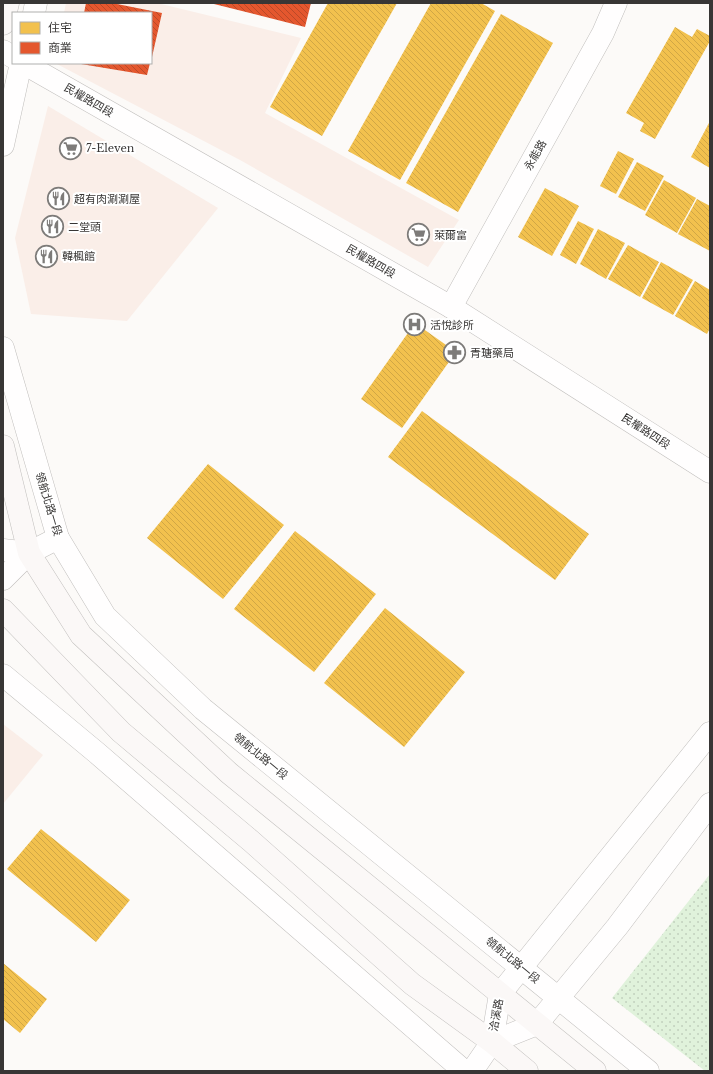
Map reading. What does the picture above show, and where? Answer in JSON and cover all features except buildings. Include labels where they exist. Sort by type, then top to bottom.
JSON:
[{"type":"main road","points":[[3,24],[8,3]]},
{"type":"main road","points":[[3,446],[29,553],[81,635],[229,773],[594,1071]]},
{"type":"main road","points":[[3,610],[121,732],[251,841],[412,984],[492,1042],[527,1071]]},
{"type":"street","name":"永能路","points":[[451,307],[603,33],[616,3]]},
{"type":"street","points":[[3,51],[12,56]]},
{"type":"street","points":[[3,145],[22,64]]},
{"type":"street","name":"民權路四段","points":[[24,64],[451,307],[710,472]]},
{"type":"street","name":"領航北路一段","points":[[3,348],[58,538],[105,616],[203,709],[559,997],[648,1071]]},
{"type":"street","points":[[3,579],[29,553],[58,538]]},
{"type":"street","points":[[3,550],[29,553]]},
{"type":"street","points":[[3,675],[96,753],[464,1071]]},
{"type":"street","name":"洽溪路","points":[[492,1042],[500,994],[710,733]]},
{"type":"street","name":"洽溪路","points":[[492,1042],[537,1024],[617,927],[710,804]]},
{"type":"street","points":[[472,1071],[492,1042]]},
{"type":"shaded area","points":[[66,3],[157,3],[301,38],[265,113],[459,220],[428,267],[240,160],[57,64],[152,64],[152,12],[64,12]]},
{"type":"shaded area","points":[[48,106],[218,208],[127,321],[31,314],[15,238]]},
{"type":"shaded area","points":[[3,724],[43,755],[3,804]]},
{"type":"green space","points":[[710,874],[710,1071],[705,1071],[612,998]]},
{"type":"place","name":"7-Eleven","points":[[71,148]]},
{"type":"place","name":"超有肉涮涮屋","points":[[58,199]]},
{"type":"place","name":"二堂頭","points":[[53,227]]},
{"type":"place","name":"萊爾富","points":[[419,235]]},
{"type":"place","name":"韓楓館","points":[[47,256]]},
{"type":"place","name":"活悅診所","points":[[415,325]]},
{"type":"place","name":"青瑭藥局","points":[[454,353]]}]
